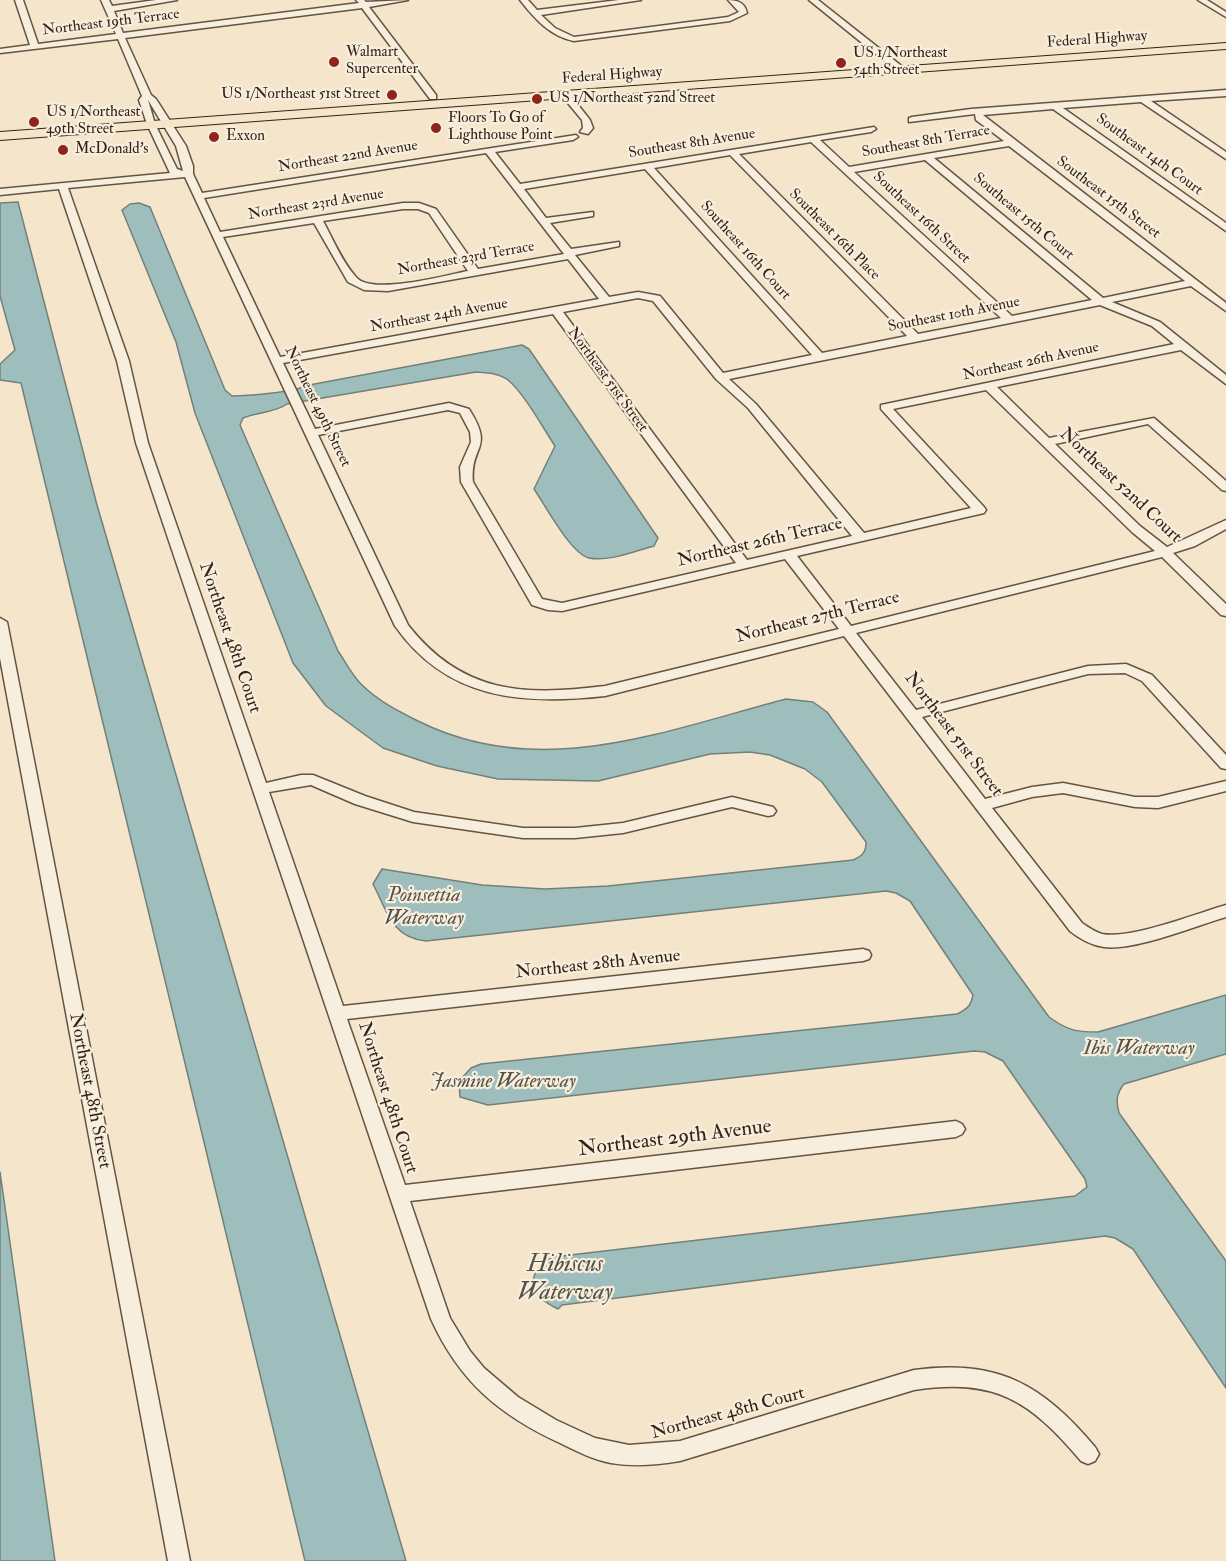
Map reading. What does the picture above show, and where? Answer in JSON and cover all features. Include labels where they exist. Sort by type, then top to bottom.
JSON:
[{"type":"main road","name":"Federal Highway","points":[[0,128],[399,106],[736,82],[1091,49],[1226,39]]},
{"type":"main road","name":"Federal Highway","points":[[0,136],[156,120],[492,92],[760,73],[1068,58],[1226,46]]},
{"type":"main road","points":[[1068,58],[1091,49]]},
{"type":"main road","points":[[736,82],[760,73]]},
{"type":"main road","points":[[700,84],[722,76]]},
{"type":"main road","points":[[565,94],[593,85]]},
{"type":"main road","points":[[472,101],[472,98],[492,92]]},
{"type":"main road","points":[[399,106],[433,97]]},
{"type":"street","points":[[19,0],[35,46]]},
{"type":"street","points":[[107,4],[173,0]]},
{"type":"street","name":"Northeast 19th Terrace","points":[[0,51],[362,3],[404,0]]},
{"type":"street","points":[[524,0],[555,33],[565,38],[585,39],[730,19],[743,13],[742,8],[732,0]]},
{"type":"street","points":[[536,13],[637,0]]},
{"type":"street","points":[[813,0],[897,67]]},
{"type":"street","points":[[1202,0],[1226,15]]},
{"type":"street","points":[[362,3],[433,97]]},
{"type":"street","name":"Northeast 49th Street","points":[[107,4],[147,96],[143,100],[156,120],[182,150],[190,167],[188,174],[198,196],[402,626],[421,652]]},
{"type":"street","points":[[912,120],[971,112],[1226,93]]},
{"type":"street","points":[[565,94],[586,120],[588,128],[585,132]]},
{"type":"street","points":[[1142,99],[1226,156]]},
{"type":"street","name":"Southeast 14th Court","points":[[1055,105],[1226,228]]},
{"type":"street","name":"Southeast 15th Street","points":[[983,112],[979,114],[979,118],[1225,306]]},
{"type":"street","name":"Northeast 49th Street","points":[[156,120],[173,171],[188,174]]},
{"type":"street","name":"Southeast 8th Avenue","points":[[518,187],[871,129]]},
{"type":"street","name":"Northeast 22nd Avenue","points":[[198,196],[573,137]]},
{"type":"street","name":"Southeast 16th Street","points":[[813,139],[1009,319]]},
{"type":"street","name":"Southeast 8th Terrace","points":[[848,170],[1010,142]]},
{"type":"street","points":[[489,151],[606,301]]},
{"type":"street","name":"Southeast 16th Place","points":[[732,152],[915,338]]},
{"type":"street","name":"Southeast 15th Court","points":[[927,157],[1100,301],[1156,324],[1226,381]]},
{"type":"street","name":"Southeast 16th Court","points":[[647,166],[819,357]]},
{"type":"street","points":[[0,192],[188,174]]},
{"type":"street","name":"Northeast 48th Court","points":[[63,187],[123,361],[142,443],[441,1318],[459,1353],[497,1394],[521,1413],[547,1428],[610,1453],[649,1456],[680,1452],[914,1380],[952,1375],[984,1378],[1031,1398],[1070,1431],[1088,1454]]},
{"type":"street","name":"Northeast 23rd Avenue","points":[[217,235],[403,206],[419,206],[433,211],[475,273]]},
{"type":"street","points":[[544,222],[590,214]]},
{"type":"street","name":"Northeast 23rd Terrace","points":[[317,220],[352,280],[366,287],[388,288],[475,273],[615,244]]},
{"type":"street","name":"Southeast 10th Avenue","points":[[720,377],[1193,282]]},
{"type":"street","name":"Northeast 24th Avenue","points":[[277,361],[638,295],[656,298],[720,377]]},
{"type":"street","name":"Northeast 51st Street","points":[[556,310],[744,565]]},
{"type":"street","name":"Northeast 26th Avenue","points":[[980,510],[885,407],[1183,346]]},
{"type":"street","points":[[720,377],[742,396],[861,538]]},
{"type":"street","name":"Northeast 52nd Court","points":[[990,386],[1136,529],[1165,552],[1226,612]]},
{"type":"street","name":"Northeast 26th Terrace","points":[[312,434],[449,406],[465,411],[476,432],[477,442],[466,467],[467,482],[537,602],[548,606],[562,607],[980,510]]},
{"type":"street","points":[[1047,442],[1150,420],[1226,487]]},
{"type":"street","name":"Northeast 27th Terrace","points":[[421,652],[437,666],[486,688],[542,696],[605,691],[1165,552],[1190,543],[1226,524]]},
{"type":"street","name":"Northeast 51st Street","points":[[789,555],[1076,927],[1089,936],[1105,940],[1123,939],[1226,911]]},
{"type":"street","name":"Northeast 48th Street","points":[[0,622],[179,1561]]},
{"type":"street","points":[[913,715],[1088,670],[1118,667],[1132,669],[1147,678],[1226,764]]},
{"type":"street","points":[[261,789],[301,780],[313,780],[360,800],[413,817],[470,828],[523,833],[575,833],[623,828],[732,802],[768,811]]},
{"type":"street","points":[[982,805],[1043,790],[1061,788],[1085,790],[1138,803],[1170,800],[1226,786]]},
{"type":"street","name":"Northeast 28th Avenue","points":[[338,1012],[862,955]]},
{"type":"street","name":"Northeast 29th Avenue","points":[[399,1194],[956,1129]]},
{"type":"water","points":[[18,202],[97,505],[406,1561],[305,1561],[21,383],[0,380],[0,364],[15,350],[0,296],[0,203]]},
{"type":"water","points":[[139,203],[150,207],[225,390],[232,396],[292,390],[522,345],[529,349],[658,538],[654,546],[605,559],[589,558],[574,548],[534,489],[555,446],[520,393],[508,380],[497,375],[476,372],[287,404],[243,418],[240,425],[338,651],[358,680],[374,696],[418,721],[464,739],[510,748],[556,749],[602,745],[648,736],[786,699],[813,702],[827,712],[1049,1017],[1072,1029],[1098,1032],[1226,995],[1226,1054],[1124,1084],[1119,1091],[1117,1101],[1119,1113],[1226,1261],[1226,1388],[1133,1249],[1115,1238],[1105,1236],[562,1305],[558,1309],[541,1298],[536,1291],[534,1277],[543,1263],[553,1257],[1075,1196],[1087,1187],[1085,1179],[1003,1061],[985,1052],[974,1051],[488,1105],[460,1097],[459,1081],[471,1068],[481,1064],[957,1014],[968,1007],[973,995],[910,901],[896,893],[886,891],[426,941],[405,935],[398,929],[387,913],[373,884],[382,869],[482,885],[545,889],[608,886],[853,860],[863,854],[866,842],[822,782],[805,769],[770,755],[750,752],[710,754],[598,781],[498,779],[437,766],[383,748],[326,706],[293,663],[195,413],[176,342],[122,210],[130,204]]},
{"type":"water","points":[[0,1172],[55,1561],[0,1561]]},
{"type":"place","name":"Walmart Supercenter","points":[[334,62]]},
{"type":"place","name":"US 1/Northeast 54th Street","points":[[841,63]]},
{"type":"place","name":"US 1/Northeast 51st Street","points":[[392,95]]},
{"type":"place","name":"US 1/Northeast 52nd Street","points":[[537,99]]},
{"type":"place","name":"US 1/Northeast 49th Street","points":[[34,122]]},
{"type":"place","name":"Floors To Go of Lighthouse Point","points":[[436,128]]},
{"type":"place","name":"Exxon","points":[[214,137]]},
{"type":"place","name":"McDonald's","points":[[63,150]]},
{"type":"water label","name":"Poinsettia Waterway","points":[[424,908]]},
{"type":"water label","name":"Ibis Waterway","points":[[1139,1050]]},
{"type":"water label","name":"Jasmine Waterway","points":[[503,1083]]},
{"type":"water label","name":"Hibiscus Waterway","points":[[565,1280]]}]
